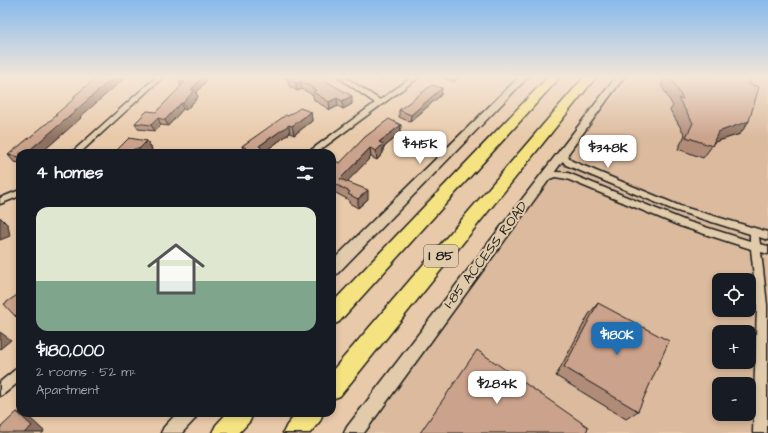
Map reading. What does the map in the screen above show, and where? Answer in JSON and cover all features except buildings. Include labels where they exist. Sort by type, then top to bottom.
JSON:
[{"type":"highway","name":"I 85","points":[[336,312],[535,97]]},
{"type":"highway","name":"I 85","points":[[336,383],[573,97]]},
{"type":"highway","points":[[224,433],[238,417]]},
{"type":"highway","points":[[295,433],[309,417]]},
{"type":"main road","points":[[336,266],[504,97]]},
{"type":"main road","name":"I-85 ACCESS ROAD","points":[[353,433],[605,97]]},
{"type":"main road","points":[[170,433],[186,417]]},
{"type":"street","points":[[79,149],[137,97]]},
{"type":"street","points":[[371,97],[380,103]]},
{"type":"street","points":[[317,149],[388,97]]},
{"type":"street","points":[[564,152],[565,159],[574,166],[710,220],[768,236]]},
{"type":"street","points":[[544,178],[554,174],[568,176],[683,224],[768,250]]},
{"type":"street","points":[[0,201],[16,195]]},
{"type":"street","points":[[754,232],[762,305],[760,433]]},
{"type":"street","points":[[0,390],[16,376]]},
{"type":"shaded area","points":[[614,97],[768,97],[768,433],[354,433],[544,169]]}]
